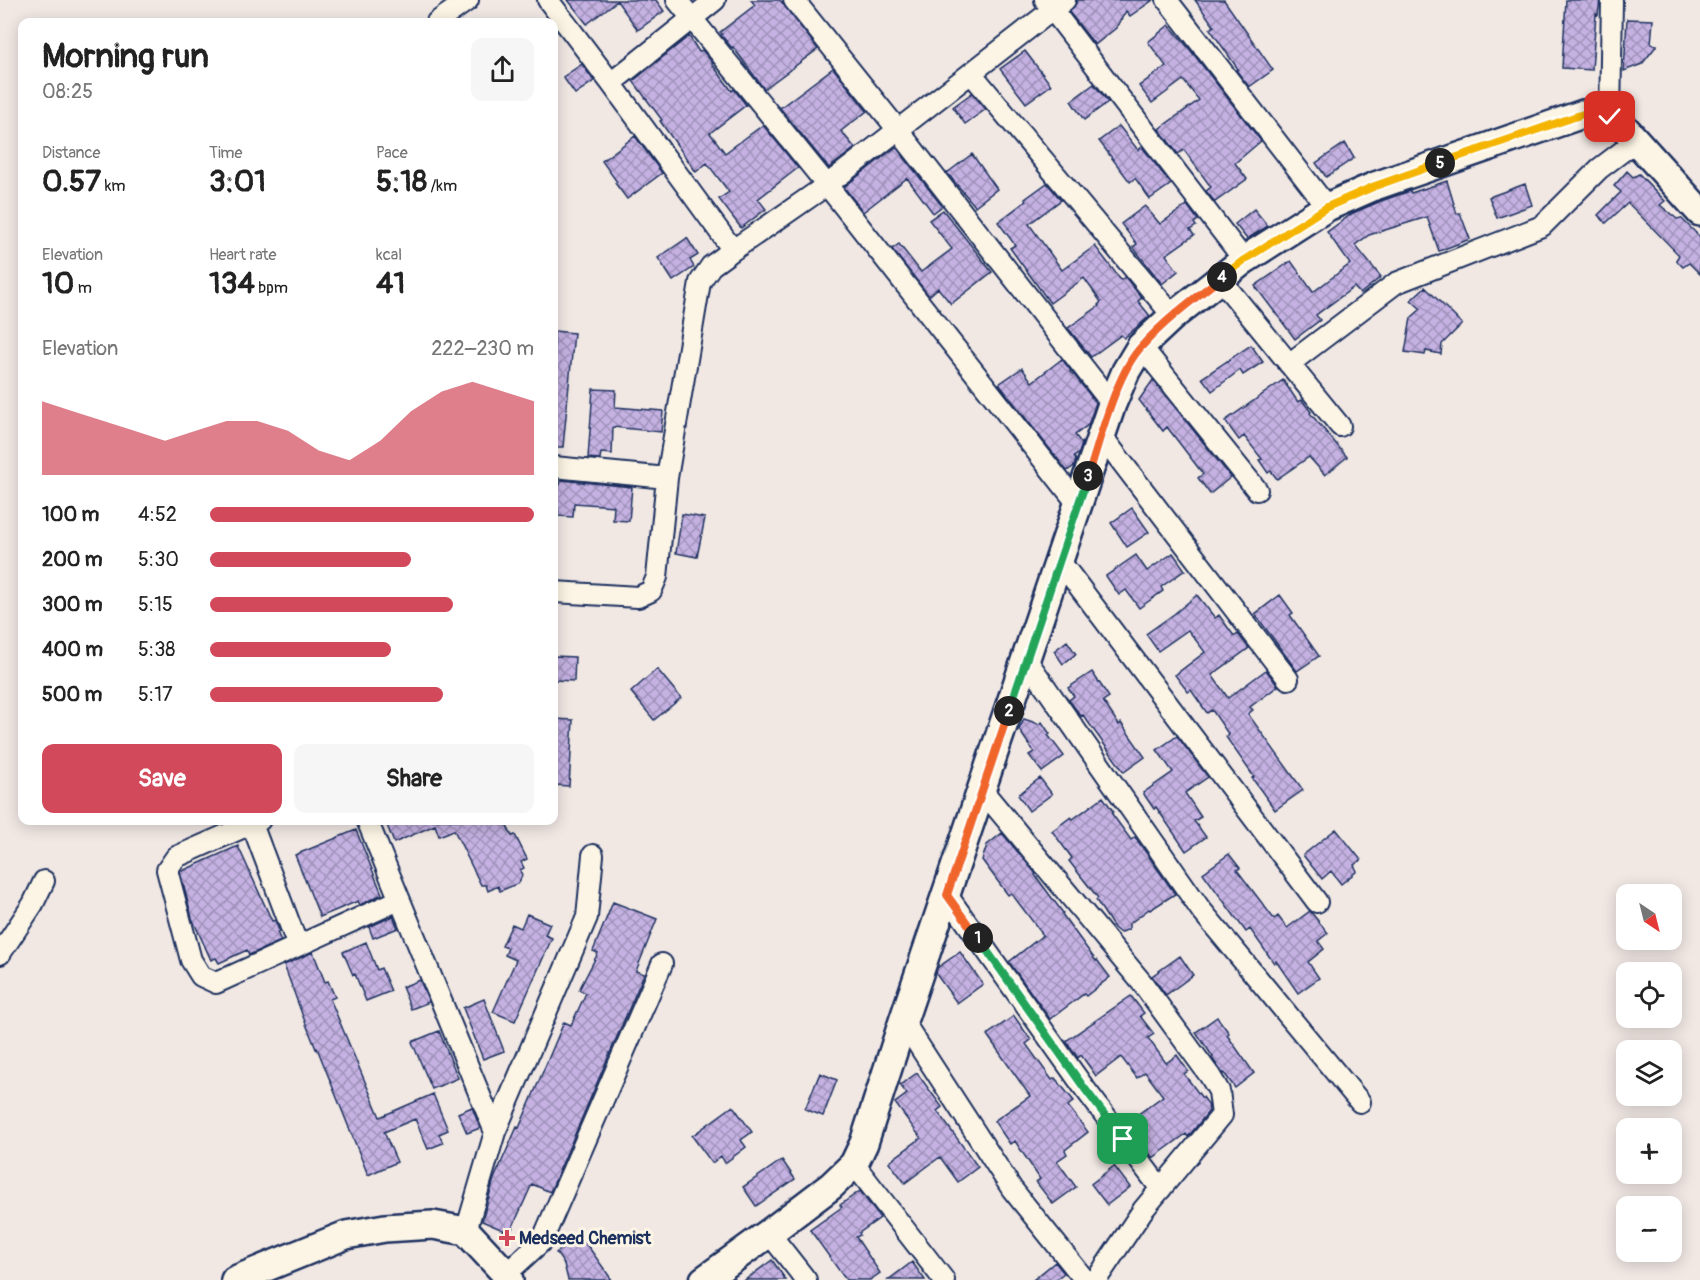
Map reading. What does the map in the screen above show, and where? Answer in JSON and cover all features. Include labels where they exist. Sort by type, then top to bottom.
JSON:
[{"type":"street","points":[[443,18],[468,0]]},
{"type":"street","points":[[548,0],[733,250]]},
{"type":"street","points":[[677,0],[827,185],[1078,504]]},
{"type":"street","points":[[611,83],[715,0]]},
{"type":"street","points":[[794,0],[1112,404]]},
{"type":"street","points":[[1167,0],[1327,207]]},
{"type":"street","points":[[1610,117],[1612,0]]},
{"type":"street","points":[[558,592],[638,597],[651,591],[657,577],[667,478],[700,282],[711,266],[827,185],[971,73],[1054,3],[1244,260]]},
{"type":"street","points":[[971,73],[1173,316]]},
{"type":"street","points":[[704,1280],[831,1186],[854,1164],[864,1143],[1101,435],[1126,371],[1141,346],[1173,316],[1244,260],[1327,207],[1375,186],[1583,114],[1602,113],[1620,123],[1700,212]]},
{"type":"street","points":[[1289,364],[1396,283],[1542,226],[1599,169],[1636,141]]},
{"type":"street","points":[[1220,279],[1340,426]]},
{"type":"street","points":[[1141,346],[1257,490]]},
{"type":"street","points":[[1101,435],[1288,680]]},
{"type":"street","points":[[558,467],[667,478]]},
{"type":"street","points":[[1059,560],[1317,902]]},
{"type":"street","points":[[1026,659],[1201,910],[1360,1102]]},
{"type":"street","points":[[982,790],[1143,984],[1210,1076],[1218,1091],[1222,1115],[1143,1210],[1096,1280]]},
{"type":"street","points":[[249,825],[176,857],[167,870],[191,960],[201,976],[216,983],[399,900]]},
{"type":"street","points":[[257,825],[298,946]]},
{"type":"street","points":[[369,825],[495,1132]]},
{"type":"street","points":[[466,1231],[495,1132],[587,917],[593,855]]},
{"type":"street","points":[[0,954],[33,904],[44,881]]},
{"type":"street","points":[[947,895],[1085,1089],[1161,1189]]},
{"type":"street","points":[[236,1280],[346,1235],[385,1228],[433,1225],[466,1231],[508,1277],[542,1241],[662,964]]},
{"type":"street","points":[[903,1021],[1011,1189],[1085,1280]]},
{"type":"street","points":[[854,1164],[945,1280]]},
{"type":"street","points":[[769,1233],[806,1280]]},
{"type":"building","points":[[568,0],[656,0],[664,11],[638,30],[617,1],[587,24]]},
{"type":"building","points":[[751,0],[780,0],[818,49],[764,89],[720,32],[755,5]]},
{"type":"building","points":[[1078,0],[1153,0],[1130,16],[1126,11],[1116,28],[1095,45],[1069,12]]},
{"type":"building","points":[[1195,0],[1224,0],[1273,70],[1249,87],[1210,29],[1214,26]]},
{"type":"building","points":[[1566,0],[1600,0],[1598,15],[1596,14],[1592,70],[1562,68]]},
{"type":"building","points":[[1627,19],[1653,20],[1651,44],[1657,45],[1642,64],[1624,71]]},
{"type":"building","points":[[1169,25],[1261,141],[1235,163],[1247,179],[1215,202],[1206,191],[1211,187],[1184,150],[1178,154],[1159,129],[1199,100],[1183,80],[1152,103],[1139,86],[1166,66],[1148,42]]},
{"type":"building","points":[[689,36],[699,52],[702,50],[732,91],[734,89],[746,105],[710,133],[725,153],[763,125],[798,168],[758,199],[766,209],[741,228],[719,199],[729,192],[707,163],[696,172],[633,81]]},
{"type":"building","points":[[1025,51],[1051,85],[1026,103],[1000,69]]},
{"type":"building","points":[[582,64],[594,81],[575,94],[563,77]]},
{"type":"building","points":[[833,68],[867,111],[841,131],[855,148],[829,168],[780,108]]},
{"type":"building","points":[[1094,84],[1108,102],[1084,120],[1071,101]]},
{"type":"building","points":[[972,93],[986,109],[965,124],[953,107]]},
{"type":"building","points":[[1119,126],[1138,150],[1142,147],[1171,184],[1150,199],[1135,178],[1130,182],[1099,141]]},
{"type":"building","points":[[635,136],[662,173],[627,199],[602,161]]},
{"type":"building","points":[[1345,143],[1354,158],[1326,177],[1316,163]]},
{"type":"building","points":[[896,147],[942,206],[933,213],[907,178],[863,212],[844,187]]},
{"type":"building","points":[[972,154],[997,189],[975,206],[947,173]]},
{"type":"building","points":[[1627,171],[1633,177],[1639,174],[1665,201],[1660,205],[1677,219],[1681,218],[1700,237],[1700,274],[1689,263],[1683,267],[1676,260],[1679,255],[1628,203],[1606,223],[1598,215],[1621,192],[1614,186]]},
{"type":"building","points":[[1447,181],[1457,214],[1460,213],[1470,239],[1439,251],[1427,217],[1369,235],[1355,245],[1381,277],[1360,294],[1354,287],[1316,315],[1320,320],[1295,339],[1255,286],[1291,261],[1313,292],[1350,264],[1327,232],[1353,213],[1381,201]]},
{"type":"building","points":[[1047,183],[1061,200],[1029,224],[1062,270],[1095,246],[1121,280],[1125,277],[1142,298],[1138,301],[1150,316],[1124,338],[1121,335],[1091,357],[1068,328],[1099,306],[1101,302],[1084,278],[1050,303],[1010,248],[1015,245],[998,222]]},
{"type":"building","points":[[1525,184],[1532,205],[1497,218],[1489,197]]},
{"type":"building","points":[[1187,205],[1198,220],[1194,223],[1196,226],[1190,230],[1194,235],[1166,255],[1178,271],[1162,284],[1133,247],[1137,244],[1121,224],[1145,206],[1160,224]]},
{"type":"building","points":[[1254,209],[1268,226],[1247,239],[1235,224]]},
{"type":"building","points":[[943,210],[992,272],[951,304],[938,288],[929,296],[892,249],[899,244],[921,272],[952,249],[929,220]]},
{"type":"building","points":[[687,238],[698,255],[690,260],[694,267],[673,281],[658,258]]},
{"type":"building","points":[[1425,287],[1462,324],[1442,344],[1441,354],[1426,351],[1425,355],[1405,352],[1411,318],[1421,309],[1411,300]]},
{"type":"building","points":[[558,331],[574,333],[563,447],[558,447]]},
{"type":"building","points":[[1251,345],[1263,362],[1243,375],[1240,370],[1212,391],[1202,378]]},
{"type":"building","points":[[1062,359],[1096,403],[1088,425],[1075,435],[1082,444],[1079,453],[1074,457],[1076,460],[1074,466],[1067,471],[999,384],[1022,368],[1032,382]]},
{"type":"building","points":[[1153,380],[1231,477],[1210,494],[1198,478],[1203,474],[1167,427],[1163,431],[1139,400]]},
{"type":"building","points":[[1283,380],[1298,402],[1302,400],[1347,457],[1325,475],[1309,457],[1277,479],[1271,471],[1268,473],[1259,460],[1262,459],[1244,436],[1239,440],[1225,421]]},
{"type":"building","points":[[593,389],[616,390],[615,407],[663,411],[661,432],[613,427],[612,454],[601,453],[600,459],[588,458]]},
{"type":"building","points":[[561,480],[632,487],[629,521],[613,520],[614,506],[574,503],[573,517],[558,516],[558,485],[560,485]]},
{"type":"building","points":[[1132,508],[1149,532],[1127,547],[1111,523]]},
{"type":"building","points":[[682,514],[705,518],[697,557],[676,553]]},
{"type":"building","points":[[1173,553],[1185,570],[1161,587],[1163,591],[1139,608],[1126,590],[1119,595],[1106,576],[1136,555],[1147,571]]},
{"type":"building","points":[[1197,595],[1215,618],[1219,615],[1234,636],[1238,634],[1249,648],[1212,675],[1228,698],[1266,670],[1278,686],[1250,707],[1253,710],[1248,714],[1303,790],[1275,810],[1226,737],[1229,735],[1212,710],[1207,713],[1191,690],[1188,692],[1175,675],[1205,652],[1188,630],[1158,651],[1146,634]]},
{"type":"building","points":[[1280,595],[1293,613],[1290,615],[1319,656],[1297,671],[1255,614]]},
{"type":"building","points":[[1067,641],[1076,654],[1063,664],[1054,651]]},
{"type":"building","points":[[558,656],[575,657],[574,681],[558,680]]},
{"type":"building","points":[[657,669],[681,698],[654,720],[631,692]]},
{"type":"building","points":[[1092,672],[1109,697],[1103,701],[1145,757],[1124,772],[1083,715],[1081,716],[1069,700],[1074,696],[1068,688]]},
{"type":"building","points":[[558,719],[573,720],[569,786],[558,785]]},
{"type":"building","points":[[1024,719],[1039,724],[1042,722],[1050,734],[1048,735],[1064,756],[1042,772],[1029,755],[1034,752],[1019,730]]},
{"type":"building","points":[[1177,736],[1208,777],[1185,793],[1201,817],[1194,821],[1206,837],[1186,851],[1156,807],[1154,809],[1143,793],[1173,772],[1157,750]]},
{"type":"building","points":[[1040,778],[1052,794],[1029,811],[1018,795]]},
{"type":"building","points":[[1103,797],[1131,840],[1135,837],[1175,894],[1149,909],[1129,924],[1129,929],[1120,933],[1114,928],[1096,900],[1098,898],[1069,861],[1072,858],[1052,831]]},
{"type":"building","points":[[387,825],[435,825],[394,843]]},
{"type":"building","points":[[435,825],[506,825],[512,836],[515,835],[527,859],[521,862],[524,868],[520,870],[522,875],[519,883],[500,891],[498,886],[488,891],[486,885],[481,885],[454,830],[439,836]]},
{"type":"building","points":[[1336,829],[1361,860],[1354,865],[1357,871],[1341,884],[1331,871],[1322,879],[1303,855]]},
{"type":"building","points":[[356,830],[382,894],[360,905],[358,901],[320,917],[295,855]]},
{"type":"building","points":[[1002,833],[1036,874],[1062,914],[1110,977],[1086,996],[1084,994],[1050,1019],[1009,962],[1043,935],[1011,893],[1008,895],[982,860],[987,845]]},
{"type":"building","points":[[238,846],[272,921],[275,920],[281,941],[249,955],[247,950],[219,963],[216,958],[211,960],[192,918],[180,872]]},
{"type":"building","points":[[1229,854],[1240,868],[1237,870],[1274,919],[1278,916],[1287,928],[1310,911],[1328,933],[1318,941],[1324,949],[1308,962],[1319,978],[1298,993],[1250,929],[1246,932],[1203,873]]},
{"type":"building","points":[[613,902],[657,919],[636,971],[644,974],[550,1192],[532,1184],[510,1233],[482,1221],[494,1179],[517,1127],[519,1128],[564,1022],[571,1025],[586,993],[579,990],[598,953],[593,951]]},
{"type":"building","points":[[527,914],[550,924],[545,935],[552,938],[515,1021],[493,1012],[516,960],[505,955],[508,948],[502,946],[512,924],[521,928]]},
{"type":"building","points":[[393,916],[398,928],[373,938],[369,927]]},
{"type":"building","points":[[366,942],[377,970],[381,968],[391,991],[366,1001],[343,952]]},
{"type":"building","points":[[313,952],[325,982],[328,981],[335,997],[330,999],[380,1117],[433,1094],[448,1130],[439,1134],[443,1143],[428,1149],[415,1119],[384,1132],[397,1162],[368,1175],[284,965]]},
{"type":"building","points":[[960,952],[983,984],[957,1003],[936,974],[937,968]]},
{"type":"building","points":[[1180,956],[1193,975],[1166,995],[1152,976]]},
{"type":"building","points":[[420,980],[429,1002],[411,1009],[402,987]]},
{"type":"building","points":[[1131,996],[1144,1013],[1140,1016],[1154,1034],[1148,1038],[1166,1063],[1177,1055],[1188,1071],[1184,1074],[1208,1104],[1209,1111],[1188,1137],[1186,1134],[1153,1158],[1126,1123],[1163,1096],[1145,1072],[1137,1078],[1121,1057],[1096,1076],[1081,1055],[1078,1058],[1066,1041]]},
{"type":"building","points":[[484,999],[504,1051],[483,1059],[463,1008]]},
{"type":"building","points":[[1014,1016],[1031,1040],[1026,1044],[1052,1080],[1055,1078],[1074,1101],[1068,1106],[1088,1132],[1065,1150],[1067,1154],[1057,1161],[1076,1187],[1053,1204],[1036,1182],[1040,1179],[1015,1141],[1010,1144],[994,1121],[1030,1096],[987,1035]]},
{"type":"building","points":[[1217,1017],[1254,1073],[1235,1088],[1223,1074],[1196,1032]]},
{"type":"building","points":[[439,1031],[458,1078],[432,1089],[412,1042]]},
{"type":"building","points":[[820,1073],[837,1080],[823,1116],[805,1109]]},
{"type":"building","points":[[917,1073],[942,1107],[937,1111],[978,1167],[958,1182],[940,1157],[905,1183],[889,1162],[921,1138],[895,1103],[907,1094],[900,1085]]},
{"type":"building","points":[[733,1106],[752,1132],[741,1140],[746,1147],[725,1163],[721,1156],[712,1163],[692,1136]]},
{"type":"building","points":[[472,1107],[480,1128],[467,1133],[458,1113]]},
{"type":"building","points":[[782,1160],[795,1179],[756,1206],[743,1187]]},
{"type":"building","points":[[1114,1166],[1130,1187],[1107,1205],[1091,1184]]},
{"type":"building","points":[[860,1191],[880,1218],[856,1237],[880,1273],[870,1280],[846,1280],[810,1230]]},
{"type":"building","points":[[580,1235],[612,1280],[568,1280],[564,1264],[556,1253]]},
{"type":"building","points":[[772,1260],[786,1280],[745,1280]]},
{"type":"building","points":[[912,1262],[925,1280],[888,1280]]},
{"type":"building","points":[[1055,1262],[1064,1273],[1055,1280],[1033,1280]]},
{"type":"place","name":"Medseed Chemist","points":[[507,1238]]},
{"type":"route","points":[[1123,1139],[947,895],[1112,404],[1126,371],[1141,346],[1173,316],[1244,260],[1327,207],[1375,186],[1583,114],[1602,113],[1610,117]]}]
